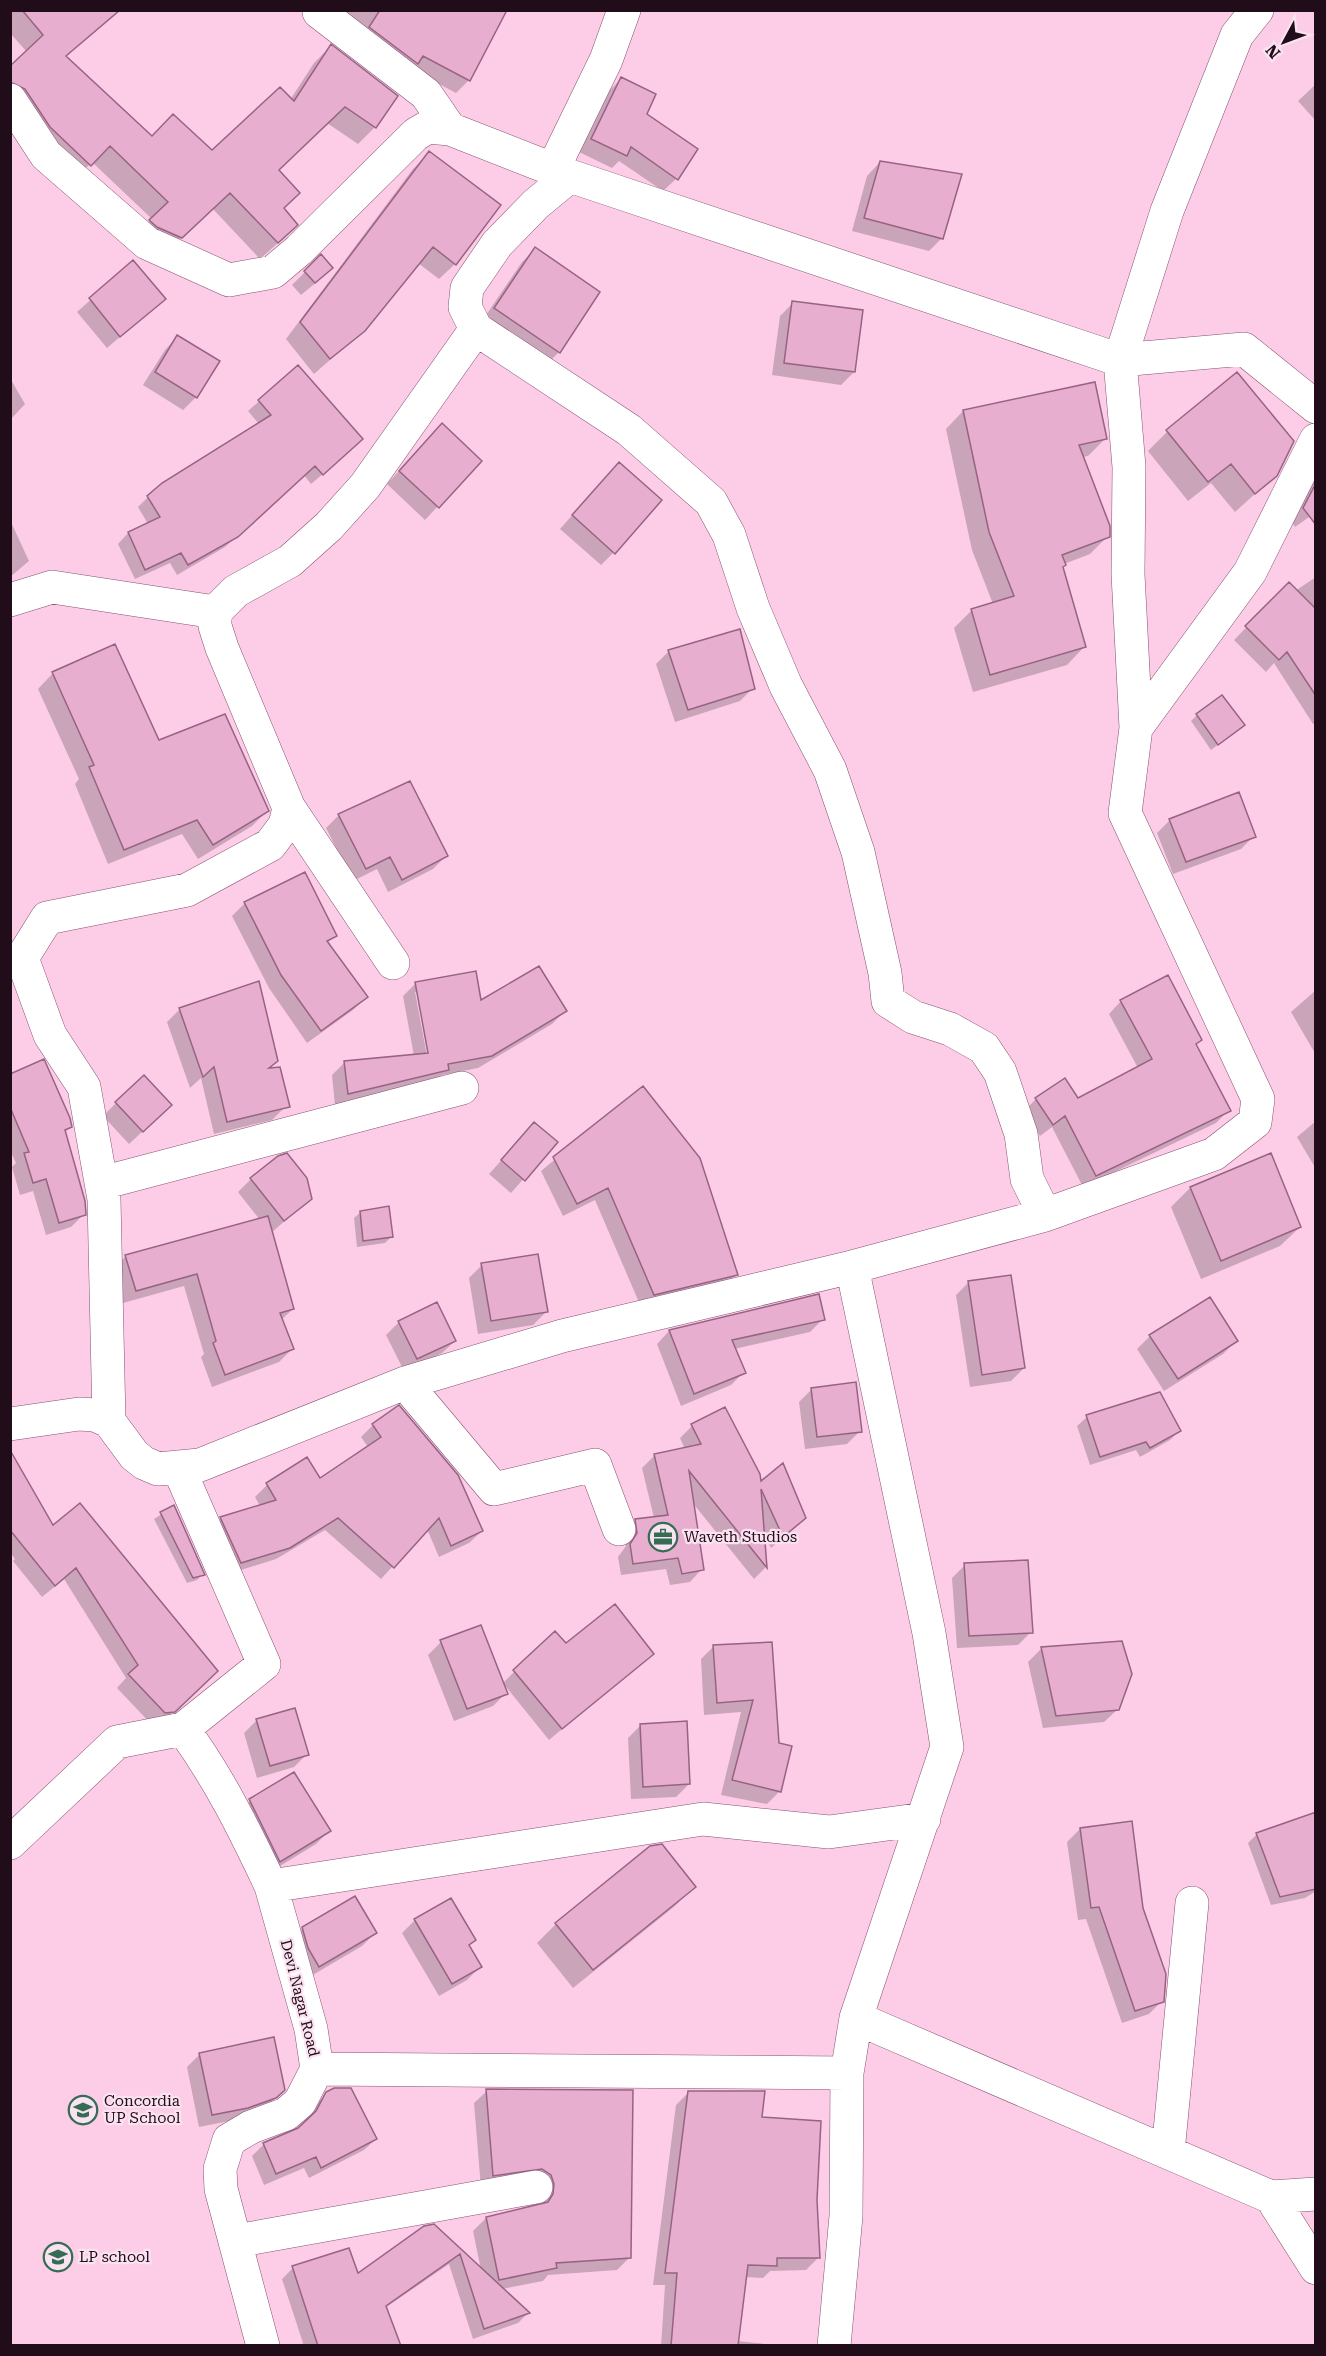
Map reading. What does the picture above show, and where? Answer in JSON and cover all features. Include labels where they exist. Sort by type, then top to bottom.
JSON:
[{"type":"street","points":[[624,10],[561,172],[536,204],[496,244],[467,288],[465,307],[476,329],[629,430],[711,501],[729,535],[753,608],[786,686],[830,770],[858,852],[885,973],[888,1001],[913,1017],[950,1029],[984,1048],[1000,1072],[1021,1134],[1027,1179],[1045,1215]]},
{"type":"street","points":[[10,927],[50,1035],[84,1087],[102,1183],[109,1421],[134,1455],[144,1463],[158,1469],[179,1469],[200,1465],[405,1383],[562,1336],[852,1268],[1045,1215],[1214,1154],[1255,1122],[1258,1099],[1125,813],[1136,728],[1128,574],[1129,467],[1120,360],[1172,200],[1237,35],[1257,10]]},
{"type":"street","points":[[319,12],[426,94],[450,129]]},
{"type":"street","points":[[10,100],[46,155],[147,243],[229,280],[273,272],[299,250],[416,134],[428,127],[450,129],[561,172],[1120,360],[1244,349],[1316,407]]},
{"type":"street","points":[[393,963],[289,808],[222,648],[215,626],[215,612],[236,591],[290,561],[329,526],[365,486],[476,329]]},
{"type":"street","points":[[1136,728],[1250,572],[1316,440]]},
{"type":"street","points":[[10,600],[52,587],[215,612]]},
{"type":"street","points":[[22,958],[46,918],[187,890],[270,845],[285,825],[289,808]]},
{"type":"street","points":[[102,1183],[462,1088]]},
{"type":"street","points":[[834,2346],[846,2216],[847,2073],[856,2018],[947,1747],[929,1633],[852,1268]]},
{"type":"street","points":[[405,1383],[494,1489],[595,1465],[619,1529]]},
{"type":"street","points":[[10,1424],[87,1414],[109,1421]]},
{"type":"street","points":[[10,1844],[117,1742],[183,1729],[264,1664],[179,1469]]},
{"type":"street","name":"Devi Nagar Road","points":[[183,1729],[207,1763],[235,1810],[271,1886],[310,2028],[317,2069],[300,2102],[286,2114],[251,2127],[229,2140],[220,2169],[220,2189],[263,2346]]},
{"type":"street","points":[[271,1886],[703,1819],[829,1832],[924,1819]]},
{"type":"street","points":[[1168,2152],[1192,1904]]},
{"type":"street","points":[[856,2018],[1271,2197],[1316,2194]]},
{"type":"street","points":[[317,2069],[847,2073]]},
{"type":"street","points":[[236,2241],[536,2187]]},
{"type":"street","points":[[1271,2197],[1316,2268]]},
{"type":"building","points":[[22,10],[120,10],[66,56],[152,136],[173,114],[212,150],[280,87],[294,101],[331,44],[398,96],[376,128],[345,107],[279,170],[300,193],[284,208],[298,225],[278,243],[230,193],[182,238],[157,227],[149,220],[168,202],[110,146],[91,166],[50,127],[25,89],[10,82],[10,66],[43,35]]},
{"type":"building","points":[[380,10],[507,10],[470,81],[423,56],[418,64],[369,27]]},
{"type":"building","points":[[621,77],[656,94],[647,114],[698,149],[678,180],[631,147],[627,156],[591,139]]},
{"type":"building","points":[[429,151],[501,205],[456,265],[433,247],[365,331],[330,359],[300,322]]},
{"type":"building","points":[[880,161],[962,174],[943,239],[864,218]]},
{"type":"building","points":[[535,247],[600,292],[560,353],[494,308]]},
{"type":"building","points":[[321,254],[333,268],[315,283],[304,271]]},
{"type":"building","points":[[133,260],[166,299],[120,337],[89,298]]},
{"type":"building","points":[[792,301],[863,310],[855,372],[784,363]]},
{"type":"building","points":[[177,335],[220,361],[197,398],[155,372]]},
{"type":"building","points":[[298,365],[363,439],[323,475],[315,466],[238,537],[188,565],[181,553],[145,570],[128,532],[160,517],[147,496],[162,483],[271,415],[258,400]]},
{"type":"building","points":[[1237,372],[1294,441],[1277,476],[1255,494],[1231,464],[1208,482],[1166,430]]},
{"type":"building","points":[[1095,382],[1107,439],[1079,445],[1110,526],[1110,537],[1062,555],[1066,565],[1063,567],[1086,647],[990,675],[971,609],[1014,596],[989,532],[963,410]]},
{"type":"building","points":[[442,423],[482,461],[439,508],[399,471]]},
{"type":"building","points":[[619,462],[662,500],[615,554],[572,515]]},
{"type":"building","points":[[1316,483],[1316,525],[1303,508]]},
{"type":"building","points":[[1289,582],[1316,609],[1316,696],[1287,652],[1279,660],[1245,626]]},
{"type":"building","points":[[740,629],[755,689],[688,710],[668,650]]},
{"type":"building","points":[[115,644],[159,740],[225,714],[269,811],[213,845],[197,820],[124,850],[89,767],[94,765],[52,672]]},
{"type":"building","points":[[1222,695],[1245,725],[1218,745],[1196,714]]},
{"type":"building","points":[[410,781],[448,856],[402,880],[390,857],[366,869],[338,814]]},
{"type":"building","points":[[1239,792],[1256,837],[1186,862],[1169,819]]},
{"type":"building","points":[[305,872],[337,936],[327,941],[368,997],[321,1031],[281,975],[244,902]]},
{"type":"building","points":[[539,966],[567,1011],[492,1056],[448,1064],[449,1070],[348,1094],[344,1061],[428,1053],[415,982],[476,971],[481,1000]]},
{"type":"building","points":[[1168,975],[1202,1040],[1196,1044],[1231,1111],[1096,1176],[1065,1116],[1053,1125],[1035,1098],[1065,1078],[1078,1098],[1152,1059],[1120,1000]]},
{"type":"building","points":[[259,981],[278,1061],[269,1068],[280,1067],[290,1107],[227,1122],[214,1067],[203,1077],[179,1008]]},
{"type":"building","points":[[44,1059],[70,1118],[72,1127],[65,1130],[85,1201],[86,1215],[59,1223],[46,1179],[33,1183],[24,1153],[29,1152],[10,1107],[10,1074]]},
{"type":"building","points":[[144,1075],[172,1105],[143,1132],[115,1102]]},
{"type":"building","points":[[643,1086],[700,1158],[738,1275],[654,1295],[608,1188],[577,1204],[553,1157]]},
{"type":"building","points":[[534,1122],[558,1142],[525,1181],[501,1160]]},
{"type":"building","points":[[287,1153],[307,1178],[312,1199],[284,1221],[250,1178],[278,1156]]},
{"type":"building","points":[[1271,1153],[1301,1227],[1221,1261],[1190,1187]]},
{"type":"building","points":[[389,1206],[393,1237],[363,1241],[360,1211]]},
{"type":"building","points":[[268,1216],[294,1309],[280,1313],[294,1349],[225,1375],[213,1343],[216,1341],[197,1274],[136,1291],[125,1255]]},
{"type":"building","points":[[538,1254],[548,1312],[491,1321],[481,1263]]},
{"type":"building","points":[[1011,1275],[1025,1368],[982,1375],[968,1281]]},
{"type":"building","points":[[819,1294],[825,1320],[732,1340],[746,1373],[694,1394],[669,1330]]},
{"type":"building","points":[[1210,1297],[1238,1341],[1178,1379],[1149,1335]]},
{"type":"building","points":[[437,1302],[456,1341],[417,1359],[398,1321]]},
{"type":"building","points":[[856,1382],[862,1432],[817,1437],[811,1388]]},
{"type":"building","points":[[1160,1392],[1181,1431],[1150,1448],[1146,1442],[1100,1457],[1086,1415]]},
{"type":"building","points":[[399,1405],[458,1475],[483,1531],[451,1546],[439,1518],[394,1568],[338,1518],[290,1548],[241,1563],[220,1517],[276,1500],[266,1483],[307,1457],[320,1478],[381,1437],[372,1424]]},
{"type":"building","points":[[725,1407],[760,1474],[761,1481],[783,1463],[806,1518],[783,1537],[761,1489],[767,1568],[689,1471],[704,1570],[682,1574],[678,1558],[633,1564],[630,1544],[637,1533],[635,1519],[668,1515],[654,1454],[701,1444],[691,1424]]},
{"type":"building","points":[[10,1450],[53,1525],[80,1503],[218,1671],[175,1712],[165,1713],[128,1674],[138,1665],[76,1568],[55,1586],[10,1530]]},
{"type":"building","points":[[174,1505],[205,1575],[193,1578],[160,1512]]},
{"type":"building","points":[[1028,1560],[1033,1633],[969,1636],[964,1563]]},
{"type":"building","points":[[615,1604],[654,1654],[562,1729],[513,1670],[555,1631],[566,1643]]},
{"type":"building","points":[[481,1625],[508,1694],[467,1709],[440,1640]]},
{"type":"building","points":[[1122,1641],[1132,1674],[1119,1710],[1056,1716],[1041,1647]]},
{"type":"building","points":[[772,1642],[779,1743],[792,1746],[781,1792],[732,1780],[753,1700],[717,1703],[713,1645]]},
{"type":"building","points":[[295,1708],[309,1755],[270,1766],[256,1719]]},
{"type":"building","points":[[687,1721],[690,1784],[643,1787],[640,1724]]},
{"type":"building","points":[[294,1772],[331,1831],[280,1862],[249,1799]]},
{"type":"building","points":[[1316,1812],[1316,1889],[1280,1897],[1256,1833]]},
{"type":"building","points":[[1132,1821],[1143,1908],[1166,1974],[1164,2002],[1135,2011],[1099,1907],[1091,1908],[1080,1828]]},
{"type":"building","points":[[662,1844],[696,1887],[593,1970],[555,1923],[650,1846]]},
{"type":"building","points":[[355,1896],[377,1933],[319,1967],[308,1948],[302,1927]]},
{"type":"building","points":[[451,1898],[476,1940],[469,1945],[482,1967],[452,1984],[414,1919]]},
{"type":"building","points":[[274,2037],[285,2090],[276,2098],[248,2108],[212,2115],[199,2053]]},
{"type":"building","points":[[334,2088],[351,2088],[377,2139],[321,2168],[316,2157],[276,2174],[263,2143],[298,2128],[316,2111],[326,2092]]},
{"type":"building","points":[[486,2089],[633,2090],[631,2258],[556,2263],[557,2268],[499,2280],[486,2217],[548,2202],[553,2194],[554,2184],[551,2175],[542,2169],[493,2176]]},
{"type":"building","points":[[688,2091],[765,2091],[762,2117],[821,2121],[817,2200],[820,2258],[777,2258],[777,2266],[748,2265],[738,2346],[671,2346],[677,2273],[665,2273]]},
{"type":"building","points":[[434,2224],[530,2313],[484,2329],[460,2254],[386,2306],[401,2346],[318,2346],[292,2266],[349,2248],[358,2273],[424,2226]]},
{"type":"place","name":"Waveth Studios","points":[[663,1537]]},
{"type":"place","name":"Concordia UP School","points":[[83,2110]]},
{"type":"place","name":"LP school","points":[[58,2257]]}]
